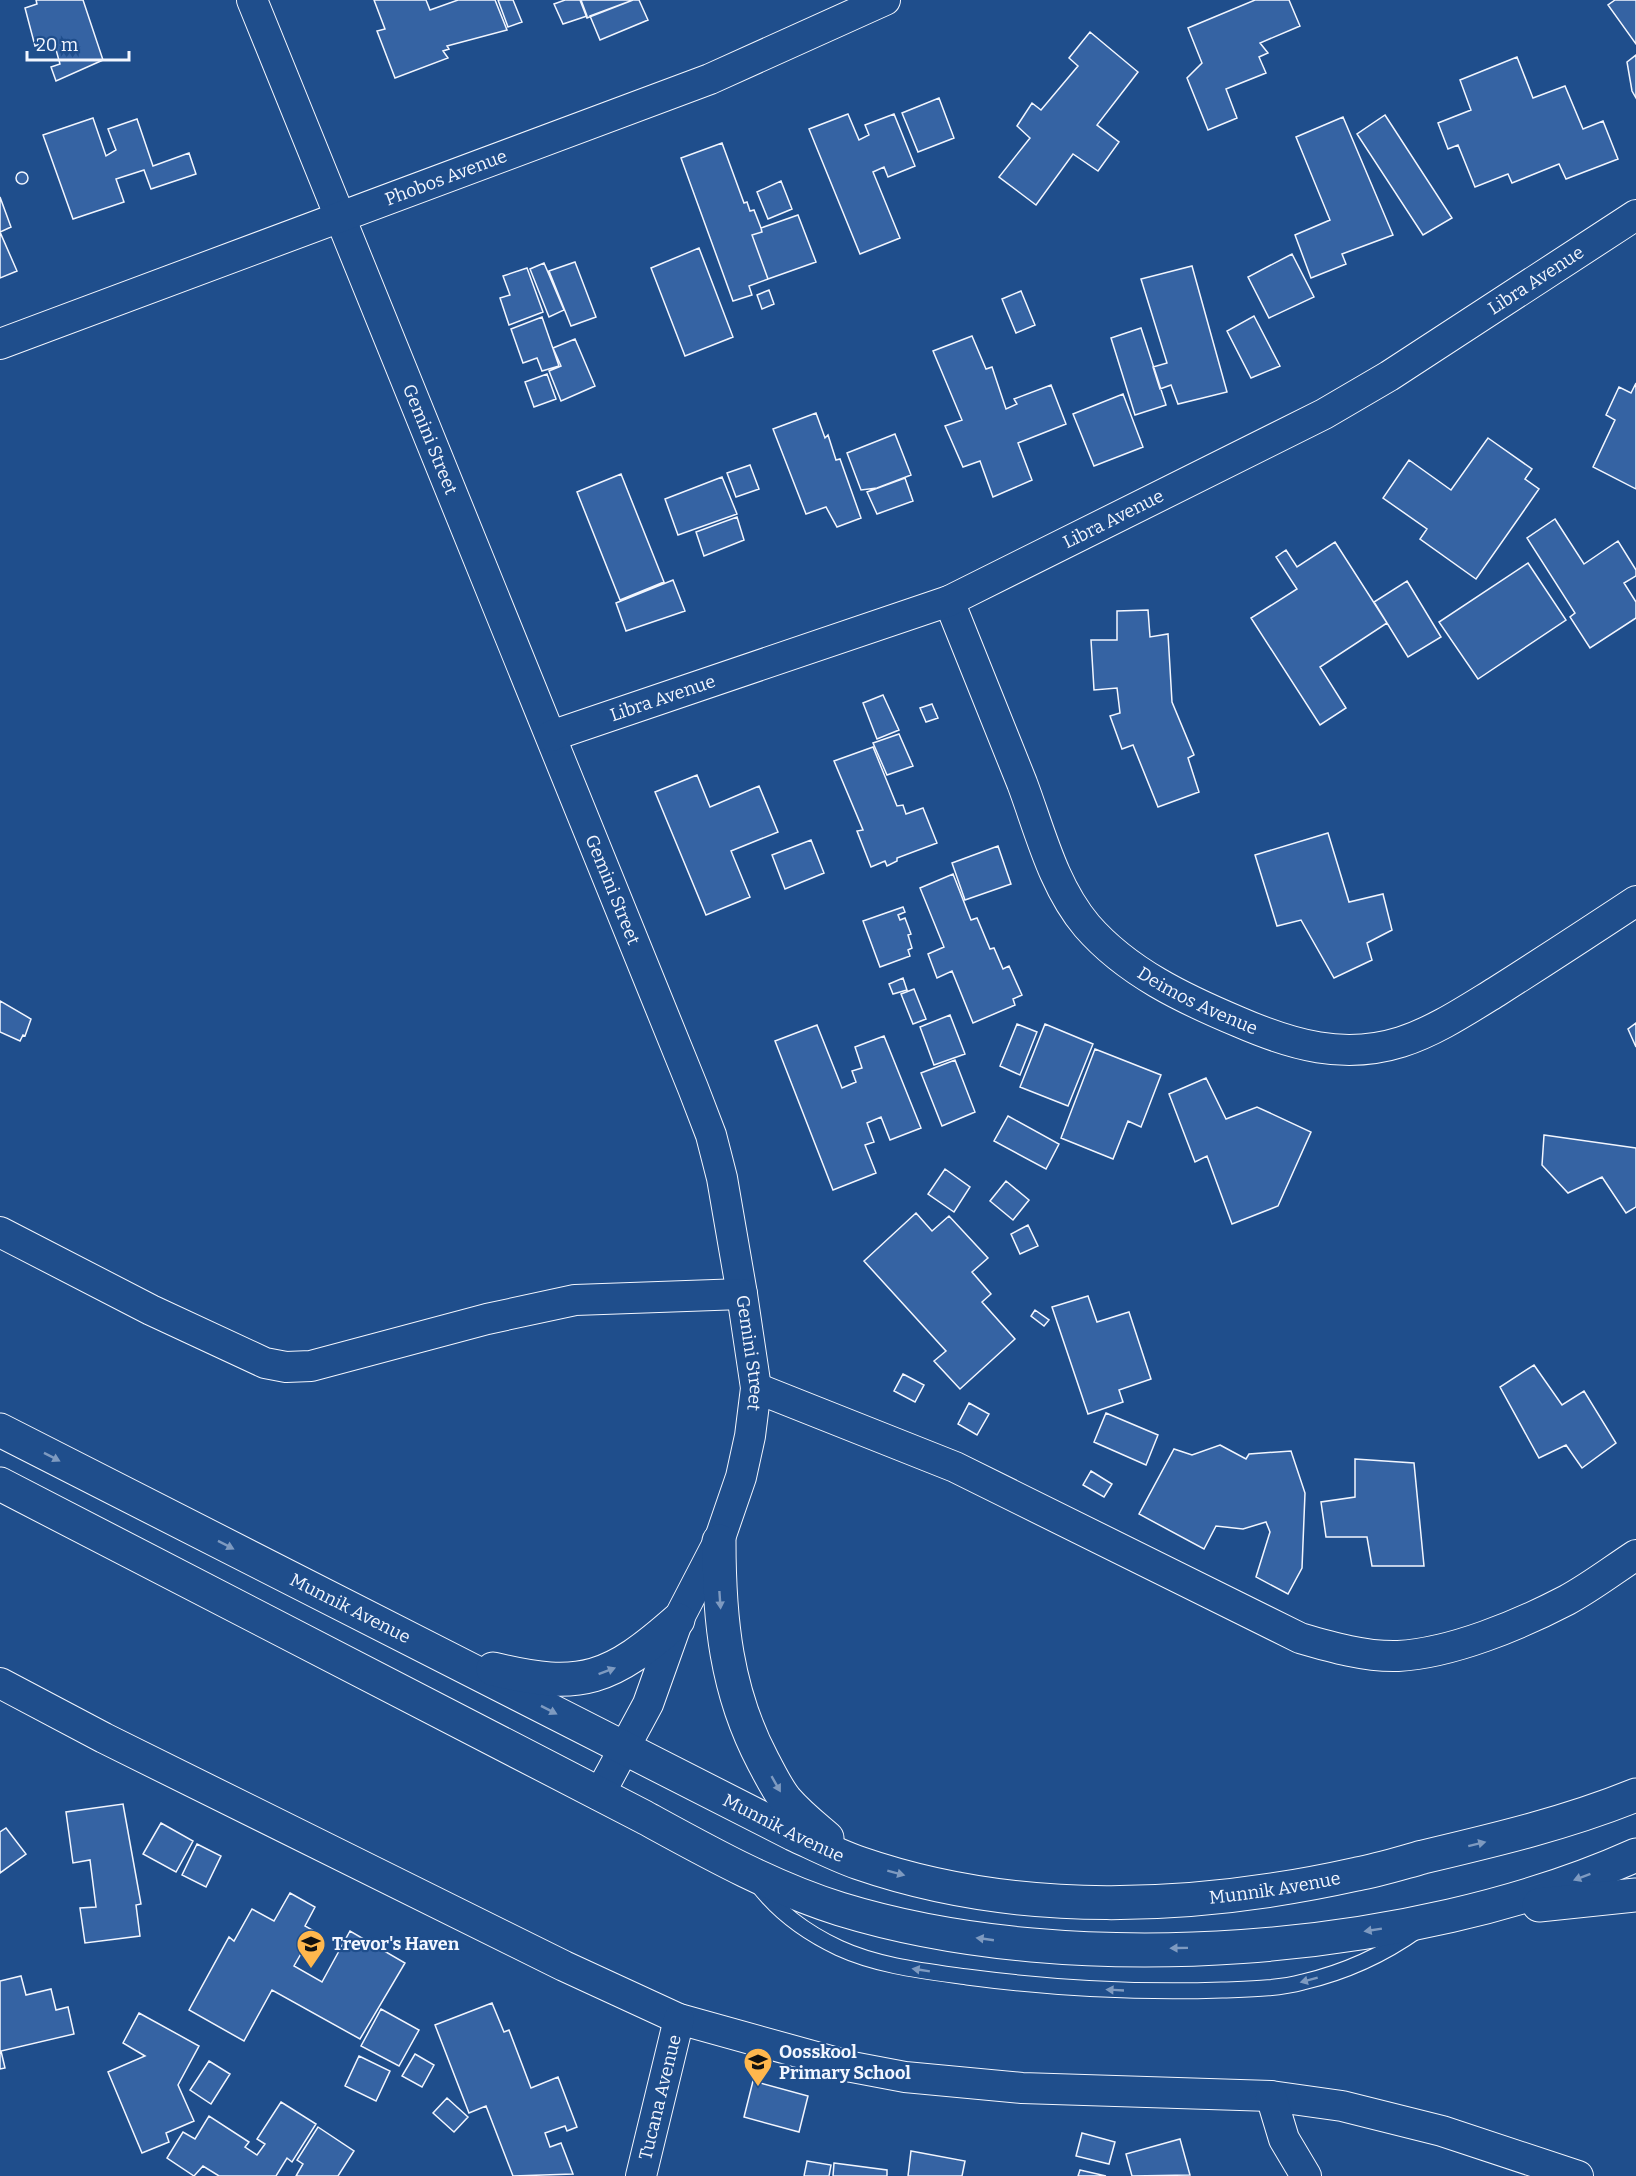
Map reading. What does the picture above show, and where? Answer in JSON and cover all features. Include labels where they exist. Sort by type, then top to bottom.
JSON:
[{"type":"main road","name":"Munnik Avenue","points":[[0,1430],[793,1834],[859,1863],[954,1888],[1063,1903],[1181,1901],[1277,1889],[1357,1874],[1520,1834],[1592,1813],[1636,1795]]},
{"type":"main road","points":[[0,1484],[750,1875],[842,1909],[942,1933],[1047,1948],[1258,1946],[1448,1915],[1636,1895]]},
{"type":"main road","points":[[719,1541],[720,1599],[726,1659],[746,1730],[784,1798],[801,1816],[859,1863]]},
{"type":"main road","points":[[448,1658],[531,1677],[565,1681],[591,1677],[616,1668],[643,1650],[678,1620]]},
{"type":"main road","points":[[1448,1915],[1539,1893],[1636,1855]]},
{"type":"street","name":"Gemini Street","points":[[252,0],[711,1135],[742,1294],[756,1388],[741,1477],[719,1541],[678,1620],[648,1704],[599,1795]]},
{"type":"street","name":"Phobos Avenue","points":[[0,344],[710,79],[885,0]]},
{"type":"street","name":"Libra Avenue","points":[[551,736],[949,601],[1324,414],[1389,376],[1636,215]]},
{"type":"street","name":"Deimos Avenue","points":[[949,601],[1023,786],[1038,832],[1067,895],[1087,925],[1138,971],[1176,994],[1236,1021],[1308,1047],[1364,1051],[1403,1041],[1444,1024],[1636,901]]},
{"type":"street","points":[[0,1232],[161,1315],[265,1363],[286,1366],[311,1366],[487,1319],[575,1300],[742,1294]]},
{"type":"street","points":[[756,1388],[955,1467],[1300,1638],[1344,1650],[1398,1656],[1447,1647],[1518,1622],[1568,1599],[1636,1555]]},
{"type":"street","points":[[0,1683],[114,1743],[542,1956],[679,2019],[852,2067],[905,2077],[1022,2088],[1271,2096],[1370,2111],[1442,2131],[1578,2176]]},
{"type":"street","name":"Tucana Avenue","points":[[641,2176],[679,2019]]},
{"type":"street","points":[[1271,2096],[1284,2139],[1306,2176]]},
{"type":"lane","points":[[750,1875],[770,1902],[810,1932],[840,1948],[891,1965],[1046,1986],[1201,1991],[1265,1988],[1302,1983],[1358,1965],[1393,1948],[1448,1915]]},
{"type":"building","points":[[36,0],[83,0],[103,60],[56,81],[51,67],[60,64],[53,39],[35,46],[25,8],[37,4]]},
{"type":"building","points":[[374,0],[426,0],[430,10],[458,0],[495,0],[507,30],[447,46],[449,49],[443,51],[448,58],[395,78],[377,31],[385,29]]},
{"type":"building","points":[[498,0],[513,0],[522,22],[508,27]]},
{"type":"building","points":[[565,0],[581,0],[587,16],[563,24],[554,4]]},
{"type":"building","points":[[580,0],[633,0],[587,18]]},
{"type":"building","points":[[633,0],[639,0],[648,20],[600,40],[590,16]]},
{"type":"building","points":[[1255,0],[1289,0],[1300,26],[1260,43],[1268,53],[1259,57],[1266,73],[1226,89],[1237,118],[1208,130],[1187,78],[1202,63],[1188,28]]},
{"type":"building","points":[[1615,0],[1636,0],[1636,44],[1608,5]]},
{"type":"building","points":[[1090,32],[1138,72],[1097,125],[1119,142],[1098,171],[1073,154],[1036,205],[999,177],[1030,138],[1017,126],[1032,103],[1041,110],[1078,66],[1069,58]]},
{"type":"building","points":[[1636,55],[1636,98],[1632,91],[1627,62]]},
{"type":"building","points":[[1517,57],[1533,98],[1565,86],[1583,129],[1603,121],[1618,159],[1566,179],[1559,164],[1512,183],[1508,174],[1475,187],[1458,145],[1448,149],[1438,123],[1471,110],[1460,80]]},
{"type":"building","points":[[939,98],[954,138],[918,152],[902,113]]},
{"type":"building","points":[[848,114],[859,140],[869,135],[865,125],[894,114],[915,166],[888,177],[884,167],[873,172],[900,238],[860,254],[809,129]]},
{"type":"building","points":[[1385,115],[1452,218],[1423,235],[1357,134]]},
{"type":"building","points":[[1343,117],[1393,235],[1342,254],[1346,264],[1311,278],[1295,235],[1330,220],[1296,137]]},
{"type":"building","points":[[93,118],[106,156],[116,150],[108,129],[137,119],[153,166],[189,153],[196,174],[151,189],[144,170],[116,179],[124,202],[73,219],[43,135]]},
{"type":"building","points":[[722,143],[744,203],[747,202],[750,211],[754,210],[761,228],[762,232],[752,235],[768,279],[749,286],[752,295],[733,301],[681,158]]},
{"type":"building","points":[[24,172],[28,178],[24,184],[20,184],[16,176]]},
{"type":"building","points":[[781,181],[792,209],[768,219],[757,192]]},
{"type":"building","points":[[0,197],[11,227],[0,232]]},
{"type":"building","points":[[798,215],[816,262],[768,279],[752,235],[762,232],[761,228]]},
{"type":"building","points":[[0,232],[17,271],[0,278]]},
{"type":"building","points":[[699,248],[733,337],[685,356],[651,268]]},
{"type":"building","points":[[1292,254],[1314,297],[1269,318],[1248,277]]},
{"type":"building","points":[[575,262],[596,317],[571,326],[549,271]]},
{"type":"building","points":[[544,263],[564,310],[549,317],[530,269]]},
{"type":"building","points":[[1192,266],[1227,392],[1178,404],[1171,385],[1160,389],[1153,367],[1167,363],[1141,279]]},
{"type":"building","points":[[527,268],[543,312],[509,325],[500,298],[510,295],[503,276]]},
{"type":"building","points":[[769,290],[774,304],[762,309],[757,295]]},
{"type":"building","points":[[1021,291],[1035,325],[1016,333],[1002,299]]},
{"type":"building","points":[[1254,316],[1280,366],[1251,378],[1227,331]]},
{"type":"building","points":[[542,317],[559,366],[542,371],[537,358],[523,363],[511,329]]},
{"type":"building","points":[[1141,328],[1166,405],[1135,415],[1111,338]]},
{"type":"building","points":[[972,336],[986,369],[992,367],[1006,409],[1017,404],[1014,399],[1051,385],[1066,424],[1018,443],[1032,480],[993,497],[980,461],[963,467],[945,426],[962,420],[933,351]]},
{"type":"building","points":[[575,339],[595,386],[561,401],[549,371],[561,366],[553,348]]},
{"type":"building","points":[[547,374],[556,399],[534,407],[525,382]]},
{"type":"building","points":[[1636,383],[1636,489],[1593,467],[1615,420],[1606,415],[1619,387],[1631,393]]},
{"type":"building","points":[[1123,394],[1143,447],[1094,466],[1073,414]]},
{"type":"building","points":[[816,413],[825,438],[828,435],[836,460],[840,459],[861,518],[837,527],[826,507],[806,514],[773,429]]},
{"type":"building","points":[[895,434],[911,475],[877,488],[861,490],[847,453]]},
{"type":"building","points":[[1488,438],[1532,469],[1525,479],[1539,489],[1476,579],[1420,539],[1427,529],[1383,498],[1409,460],[1451,490]]},
{"type":"building","points":[[750,465],[759,489],[736,497],[727,473]]},
{"type":"building","points":[[621,474],[664,582],[620,600],[577,492]]},
{"type":"building","points":[[722,477],[737,514],[678,535],[665,499]]},
{"type":"building","points":[[905,478],[913,501],[877,514],[867,492]]},
{"type":"building","points":[[737,517],[744,540],[704,556],[696,532]]},
{"type":"building","points":[[1555,519],[1584,564],[1618,541],[1636,570],[1636,576],[1624,583],[1636,602],[1636,618],[1590,648],[1570,617],[1575,613],[1527,538]]},
{"type":"building","points":[[1335,542],[1387,623],[1320,667],[1346,708],[1320,725],[1251,618],[1297,589],[1276,557],[1286,550],[1297,567]]},
{"type":"building","points":[[1528,563],[1566,620],[1478,679],[1439,622]]},
{"type":"building","points":[[673,580],[685,611],[626,631],[616,603]]},
{"type":"building","points":[[1407,581],[1441,637],[1408,657],[1374,602]]},
{"type":"building","points":[[1148,610],[1150,637],[1168,634],[1172,702],[1194,755],[1188,758],[1199,792],[1158,807],[1133,745],[1122,749],[1110,716],[1120,713],[1117,688],[1094,690],[1091,640],[1117,640],[1117,611]]},
{"type":"building","points":[[883,695],[899,730],[877,739],[863,703]]},
{"type":"building","points":[[932,704],[938,718],[926,722],[920,708]]},
{"type":"building","points":[[899,734],[913,766],[887,775],[873,743]]},
{"type":"building","points":[[873,747],[897,806],[903,805],[906,814],[923,808],[937,843],[897,858],[897,861],[887,866],[885,861],[871,867],[857,831],[863,830],[834,761]]},
{"type":"building","points":[[697,775],[710,807],[759,786],[778,832],[731,851],[750,897],[706,915],[655,792]]},
{"type":"building","points":[[1328,833],[1349,902],[1383,894],[1392,930],[1367,943],[1372,960],[1334,978],[1301,920],[1277,926],[1255,855]]},
{"type":"building","points":[[811,840],[824,873],[785,889],[772,855]]},
{"type":"building","points":[[998,846],[1011,884],[965,900],[952,863]]},
{"type":"building","points":[[953,874],[971,920],[977,918],[990,949],[994,948],[1003,969],[1009,966],[1022,995],[1013,999],[1015,1005],[973,1023],[952,971],[937,978],[928,954],[944,947],[920,888]]},
{"type":"building","points":[[903,907],[905,912],[898,915],[900,920],[905,918],[911,934],[908,935],[912,948],[908,950],[910,956],[880,967],[863,921]]},
{"type":"building","points":[[903,978],[907,990],[893,994],[889,984]]},
{"type":"building","points":[[914,989],[926,1019],[913,1024],[901,994]]},
{"type":"building","points":[[0,1001],[31,1019],[25,1036],[23,1035],[20,1041],[0,1032]]},
{"type":"building","points":[[950,1015],[965,1054],[934,1065],[920,1027]]},
{"type":"building","points":[[1636,1023],[1636,1047],[1628,1029]]},
{"type":"building","points":[[1017,1024],[1037,1032],[1020,1075],[1000,1066]]},
{"type":"building","points":[[1045,1024],[1093,1044],[1068,1106],[1020,1087]]},
{"type":"building","points":[[817,1025],[842,1088],[856,1082],[852,1071],[862,1068],[855,1047],[884,1036],[921,1128],[890,1140],[881,1117],[867,1123],[874,1142],[865,1145],[876,1173],[833,1190],[775,1041]]},
{"type":"building","points":[[1095,1049],[1161,1075],[1141,1127],[1128,1121],[1113,1159],[1061,1138]]},
{"type":"building","points":[[955,1060],[975,1112],[942,1126],[921,1073]]},
{"type":"building","points":[[1206,1078],[1226,1119],[1257,1107],[1311,1132],[1278,1206],[1232,1224],[1207,1156],[1195,1162],[1169,1094]]},
{"type":"building","points":[[1008,1116],[1059,1144],[1046,1169],[994,1141]]},
{"type":"building","points":[[1544,1135],[1636,1148],[1636,1207],[1626,1213],[1602,1177],[1568,1193],[1542,1165]]},
{"type":"building","points":[[945,1169],[970,1187],[954,1212],[928,1194]]},
{"type":"building","points":[[1006,1181],[1029,1200],[1013,1220],[990,1201]]},
{"type":"building","points":[[916,1213],[932,1231],[949,1216],[988,1258],[972,1272],[991,1294],[982,1302],[1015,1339],[960,1389],[934,1361],[946,1351],[864,1261]]},
{"type":"building","points":[[1028,1225],[1038,1246],[1020,1254],[1011,1234]]},
{"type":"building","points":[[1088,1296],[1097,1322],[1129,1312],[1151,1379],[1119,1390],[1123,1402],[1088,1414],[1052,1307]]},
{"type":"building","points":[[1035,1310],[1049,1320],[1044,1326],[1031,1316]]},
{"type":"building","points":[[1534,1365],[1562,1405],[1584,1391],[1616,1443],[1582,1468],[1566,1445],[1539,1458],[1500,1387]]},
{"type":"building","points":[[903,1374],[924,1385],[915,1402],[894,1391]]},
{"type":"building","points":[[969,1403],[989,1414],[977,1435],[958,1424]]},
{"type":"building","points":[[1106,1413],[1158,1435],[1146,1465],[1094,1442]]},
{"type":"building","points":[[1220,1445],[1246,1459],[1249,1454],[1291,1451],[1305,1493],[1302,1568],[1288,1594],[1256,1577],[1270,1532],[1266,1522],[1243,1529],[1216,1526],[1204,1549],[1139,1514],[1174,1449],[1192,1455]]},
{"type":"building","points":[[1355,1459],[1414,1463],[1424,1566],[1372,1566],[1367,1537],[1326,1537],[1321,1502],[1355,1497]]},
{"type":"building","points":[[1091,1471],[1112,1484],[1104,1497],[1083,1485]]},
{"type":"building","points":[[123,1804],[141,1904],[136,1905],[140,1936],[85,1943],[80,1908],[96,1907],[90,1860],[73,1863],[66,1812]]},
{"type":"building","points":[[161,1823],[193,1841],[176,1872],[143,1854]]},
{"type":"building","points":[[6,1828],[26,1854],[0,1873],[0,1832]]},
{"type":"building","points":[[197,1844],[221,1856],[206,1887],[182,1875]]},
{"type":"building","points":[[290,1893],[315,1907],[305,1926],[314,1931],[294,1966],[322,1982],[350,1931],[405,1963],[360,2039],[272,1990],[244,2041],[189,2010],[229,1937],[234,1941],[252,1909],[274,1921]]},
{"type":"building","points":[[21,1976],[26,1995],[51,1989],[56,2010],[68,2007],[74,2034],[1,2051],[5,2068],[0,2069],[0,1981]]},
{"type":"building","points":[[492,2003],[504,2032],[509,2030],[531,2088],[558,2077],[577,2127],[567,2131],[565,2126],[545,2133],[550,2147],[561,2143],[573,2174],[513,2176],[486,2106],[469,2113],[435,2025]]},
{"type":"building","points":[[381,2009],[419,2030],[399,2066],[361,2046]]},
{"type":"building","points":[[139,2013],[199,2046],[178,2085],[194,2121],[166,2133],[169,2142],[142,2153],[108,2072],[145,2056],[123,2043]]},
{"type":"building","points":[[415,2054],[434,2065],[422,2087],[402,2076]]},
{"type":"building","points":[[359,2056],[390,2071],[376,2101],[345,2086]]},
{"type":"building","points":[[209,2061],[230,2074],[211,2104],[190,2090]]},
{"type":"building","points":[[753,2081],[808,2096],[799,2132],[744,2117]]},
{"type":"building","points":[[447,2098],[468,2117],[454,2132],[433,2113]]},
{"type":"building","points":[[281,2102],[316,2124],[292,2162],[287,2158],[276,2176],[219,2176],[203,2166],[194,2176],[167,2158],[183,2132],[195,2139],[209,2116],[249,2142],[245,2147],[257,2155],[265,2144],[257,2139]]},
{"type":"building","points":[[318,2127],[354,2151],[338,2176],[296,2176],[303,2164],[297,2160]]},
{"type":"building","points":[[1082,2133],[1115,2142],[1109,2164],[1076,2156]]},
{"type":"building","points":[[1180,2139],[1190,2175],[1132,2176],[1126,2154]]},
{"type":"building","points":[[911,2151],[965,2161],[962,2176],[908,2176]]},
{"type":"building","points":[[807,2161],[831,2165],[829,2176],[804,2176]]},
{"type":"building","points":[[834,2163],[887,2170],[887,2176],[833,2176]]},
{"type":"building","points":[[1080,2170],[1106,2176],[1078,2176]]},
{"type":"place","name":"Trevor's Haven","points":[[311,1970]]},
{"type":"place","name":"Oosskool Primary School","points":[[758,2088]]}]
